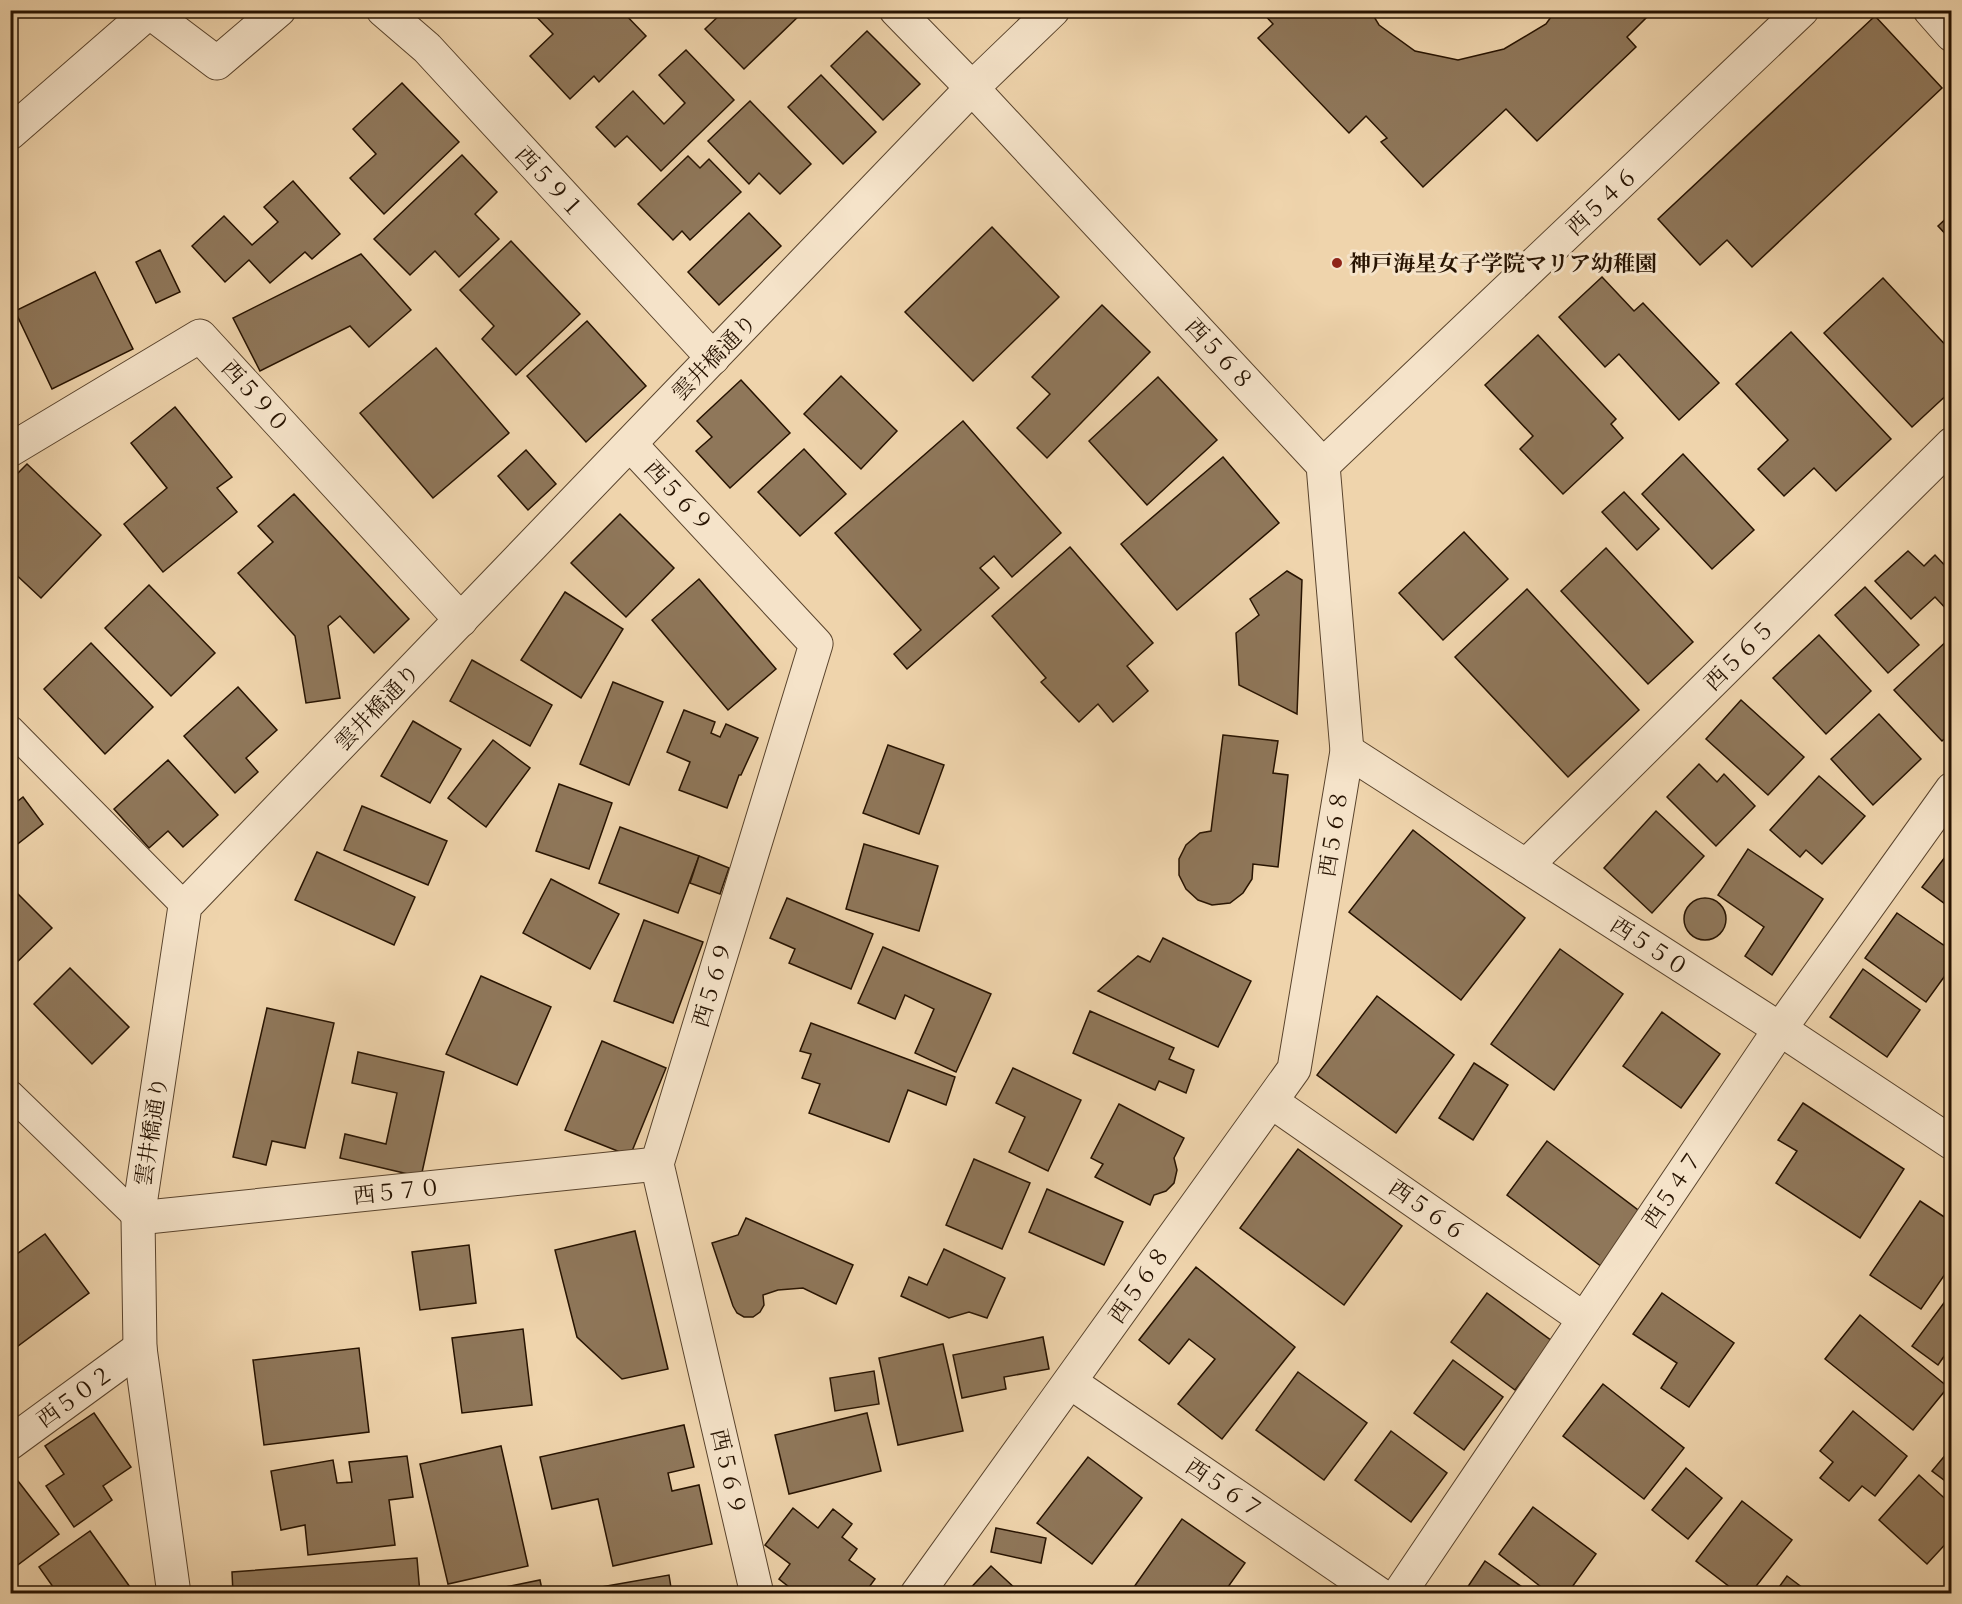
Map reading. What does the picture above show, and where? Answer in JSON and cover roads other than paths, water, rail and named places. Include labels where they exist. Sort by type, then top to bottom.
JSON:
[{"type":"street","points":[[10,134],[148,11],[217,63],[279,10]]},
{"type":"street","name":"西５９１","points":[[383,10],[427,48],[713,358]]},
{"type":"street","points":[[896,10],[972,88]]},
{"type":"street","name":"雲井橋通り","points":[[174,1593],[140,1348],[138,1218],[185,906],[972,88],[1053,10]]},
{"type":"street","name":"西５４６","points":[[1323,465],[1802,10]]},
{"type":"street","points":[[1930,10],[1952,35]]},
{"type":"street","name":"西５６８","points":[[918,1593],[1294,1069],[1347,751],[1323,465],[972,88]]},
{"type":"street","name":"西５９０","points":[[10,450],[200,336],[461,620]]},
{"type":"street","name":"西５６９","points":[[630,444],[816,644],[657,1164],[757,1593]]},
{"type":"street","name":"西５６５","points":[[1526,866],[1952,444]]},
{"type":"street","name":"西５５０","points":[[1347,751],[1780,1029],[1952,1143]]},
{"type":"street","name":"西５４７","points":[[1399,1593],[1780,1029],[1952,789]]},
{"type":"street","name":"西５６６","points":[[1272,1102],[1584,1319]]},
{"type":"street","name":"西５７０","points":[[138,1218],[657,1164]]},
{"type":"street","name":"西５０２","points":[[10,1443],[140,1348]]},
{"type":"street","name":"西５６７","points":[[1070,1382],[1379,1593]]},
{"type":"lane","points":[[10,729],[185,906]]},
{"type":"lane","points":[[10,1094],[138,1218]]},
{"type":"place","name":"神戸海星女子学院マリア幼稚園","points":[[1337,263]]}]
